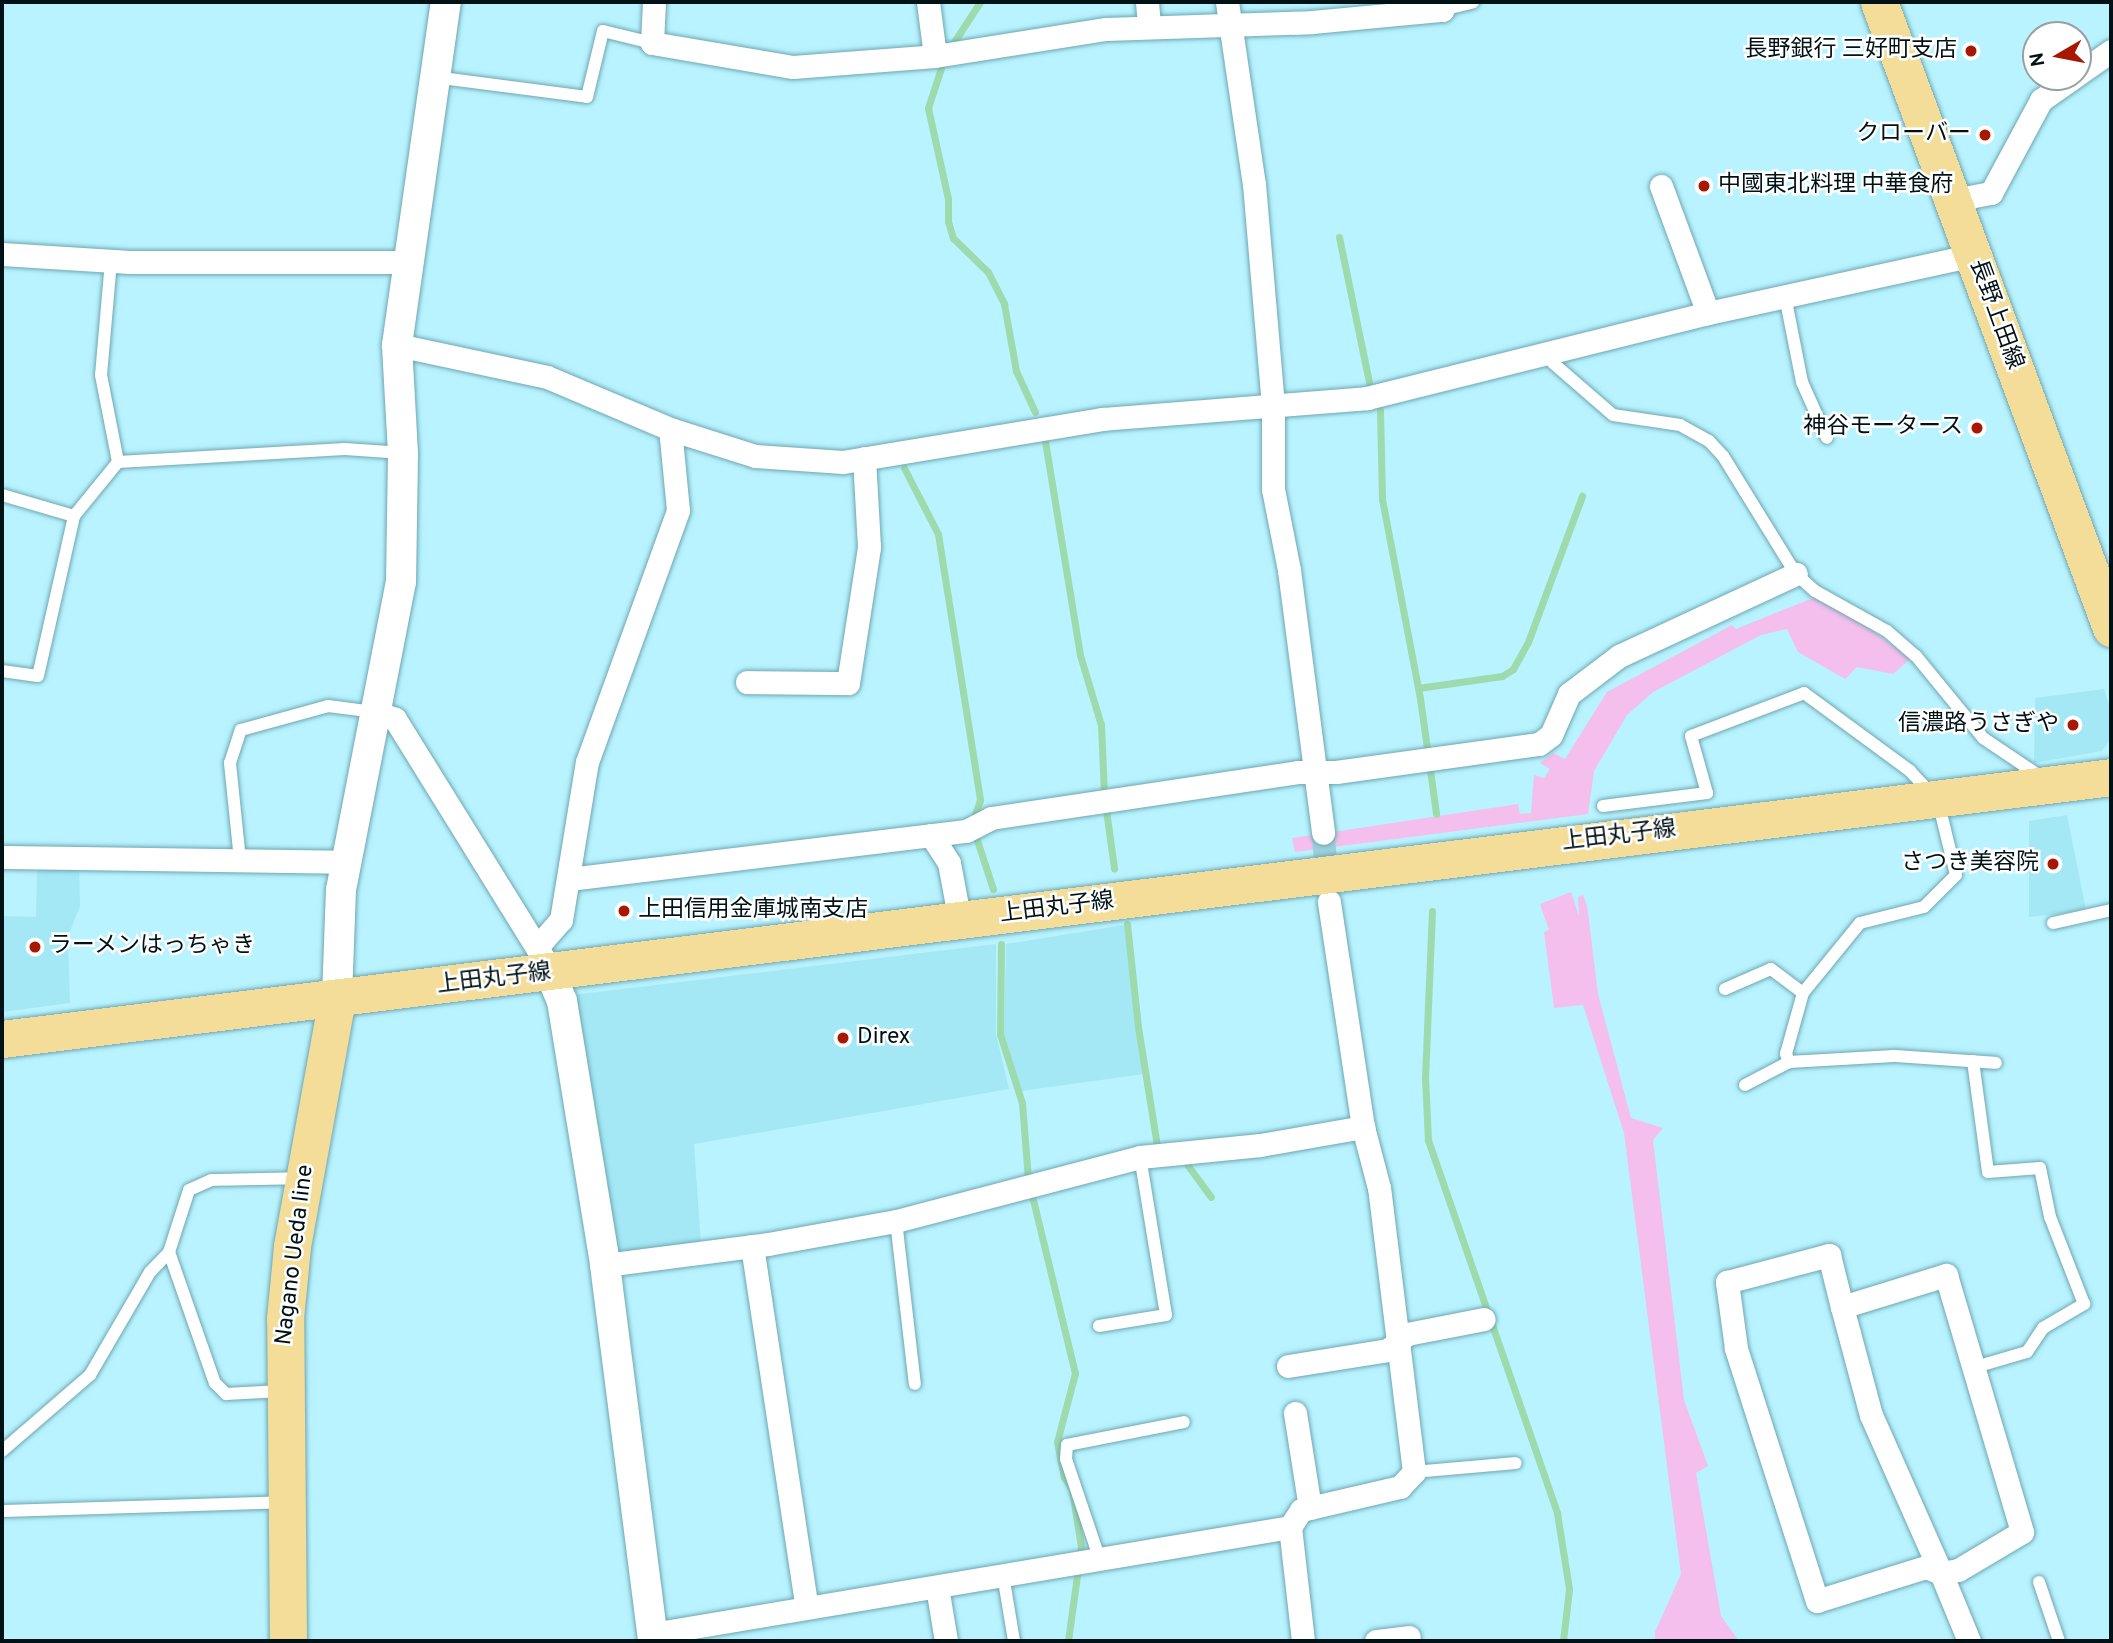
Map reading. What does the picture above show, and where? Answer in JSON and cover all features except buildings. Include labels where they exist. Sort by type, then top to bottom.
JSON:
[{"type":"main road","name":"長野上田線","points":[[1878,2],[1954,200],[2111,628]]},
{"type":"main road","name":"上田丸子線","points":[[2,1039],[337,998],[544,960],[960,922],[1938,801],[2111,777]]},
{"type":"main road","name":"Nagano Ueda line","points":[[288,1641],[289,1502],[285,1318],[304,1178],[337,998]]},
{"type":"street","points":[[337,998],[347,862],[401,582],[403,453],[397,345],[432,77],[446,2]]},
{"type":"street","points":[[654,2],[652,43],[793,67],[935,56],[1230,12],[1312,22],[1441,6]]},
{"type":"street","points":[[928,2],[935,56]]},
{"type":"street","points":[[1147,2],[1149,26]]},
{"type":"street","points":[[1230,12],[1254,184],[1273,407],[1273,489],[1318,772],[1323,833]]},
{"type":"street","points":[[2092,65],[2111,51]]},
{"type":"street","points":[[1954,200],[1991,193],[2041,100],[2054,91]]},
{"type":"street","points":[[1661,186],[1708,313]]},
{"type":"street","points":[[2,254],[111,261],[406,262]]},
{"type":"street","points":[[397,345],[547,377],[670,429],[755,456],[843,462],[1102,419],[1367,398],[1708,313],[1973,255]]},
{"type":"street","points":[[544,960],[561,920],[587,762],[678,510],[670,429]]},
{"type":"street","points":[[747,682],[848,684],[869,547],[864,458]]},
{"type":"street","points":[[569,879],[966,831],[991,818],[1539,744],[1551,735],[1569,694],[1619,656],[1796,574]]},
{"type":"street","points":[[374,712],[395,719],[544,960],[562,1001],[605,1265],[652,1638],[806,1605],[937,1587],[1290,1527]]},
{"type":"street","points":[[931,835],[949,863],[960,922]]},
{"type":"street","points":[[2,857],[347,862]]},
{"type":"street","points":[[1303,1641],[1290,1527],[1301,1510],[1401,1487],[1413,1472],[1379,1188],[1363,1127],[1329,902]]},
{"type":"street","points":[[605,1265],[752,1246],[896,1220],[1140,1157],[1260,1145],[1363,1127]]},
{"type":"street","points":[[752,1246],[806,1605]]},
{"type":"street","points":[[1842,1307],[1946,1275],[2022,1532],[1958,1570],[1941,1573],[1926,1567],[1817,1601],[1736,1348],[1727,1282],[1829,1255],[1842,1307],[1871,1415],[1941,1573],[1969,1641]]},
{"type":"street","points":[[1288,1366],[1388,1350],[1407,1334],[1484,1318]]},
{"type":"street","points":[[1296,1413],[1310,1508]]},
{"type":"street","points":[[937,1587],[946,1641]]},
{"type":"street","points":[[1376,1641],[1409,1637]]},
{"type":"lane","points":[[1441,6],[1473,2]]},
{"type":"lane","points":[[432,77],[587,97],[603,31],[652,43]]},
{"type":"lane","points":[[111,261],[101,375],[118,463]]},
{"type":"lane","points":[[1785,296],[1802,382],[1828,438]]},
{"type":"lane","points":[[1548,351],[1553,363],[1613,415],[1680,425],[1709,441],[1723,456],[1796,574],[1815,591],[1887,631],[1916,656],[1983,738],[2056,786]]},
{"type":"lane","points":[[2,671],[38,676],[74,516],[118,463],[345,449],[403,453]]},
{"type":"lane","points":[[2,495],[74,516]]},
{"type":"lane","points":[[1604,806],[1707,793],[1690,736],[1804,693],[1910,771],[1938,801],[1956,875],[1924,907],[1860,923],[1803,993],[1786,1054],[1789,1062]]},
{"type":"lane","points":[[240,860],[230,763],[241,730],[328,706],[374,712]]},
{"type":"lane","points":[[2053,923],[2111,910]]},
{"type":"lane","points":[[1725,989],[1771,969],[1803,993]]},
{"type":"lane","points":[[1745,1085],[1789,1062],[1894,1056],[1996,1063]]},
{"type":"lane","points":[[1972,1368],[2027,1353],[2043,1328],[2084,1304],[2050,1217],[2040,1168],[1988,1172],[1973,1061]]},
{"type":"lane","points":[[1099,1326],[1166,1315],[1140,1157]]},
{"type":"lane","points":[[2,1451],[90,1375],[150,1272],[169,1252],[189,1190],[211,1181],[304,1178]]},
{"type":"lane","points":[[896,1220],[915,1384]]},
{"type":"lane","points":[[169,1252],[215,1384],[226,1394],[285,1391]]},
{"type":"lane","points":[[1100,1560],[1066,1459],[1067,1445],[1184,1422]]},
{"type":"lane","points":[[1413,1472],[1516,1463]]},
{"type":"lane","points":[[2,1511],[289,1502]]},
{"type":"lane","points":[[1003,1574],[1014,1641]]},
{"type":"lane","points":[[2039,1582],[2059,1641]]},
{"type":"shaded area","points":[[1813,598],[1864,624],[1910,659],[1893,674],[1857,667],[1845,679],[1798,652],[1787,629],[1761,635],[1653,692],[1627,715],[1594,771],[1588,814],[1295,852],[1292,838],[1518,804],[1520,814],[1531,813],[1534,775],[1544,778],[1550,769],[1540,763],[1553,753],[1565,759],[1607,692],[1732,625],[1736,629]]},
{"type":"shaded area","name":"信濃路うさぎや","points":[[2104,689],[2111,711],[2111,739],[2102,751],[2034,763],[2035,698]]},
{"type":"shaded area","name":"さつき美容院","points":[[2067,815],[2086,910],[2029,917],[2029,821]]},
{"type":"shaded area","name":"ラーメンはっちゃき","points":[[79,865],[80,906],[68,936],[70,1003],[2,1012],[2,916],[36,917],[37,869]]},
{"type":"shaded area","points":[[1571,892],[1579,916],[1578,897],[1583,895],[1587,905],[1598,994],[1631,1118],[1663,1128],[1653,1140],[1684,1400],[1708,1466],[1696,1473],[1721,1616],[1739,1641],[1655,1641],[1655,1632],[1681,1574],[1624,1133],[1583,1005],[1554,1008],[1544,932],[1549,930],[1540,904]]},
{"type":"shaded area","points":[[1124,925],[1144,1074],[1021,1091],[1004,1034],[1006,944]]},
{"type":"shaded area","points":[[996,944],[996,1034],[1009,1089],[694,1144],[701,1245],[617,1256],[572,995]]},
{"type":"waterway","points":[[952,45],[980,2]]},
{"type":"waterway","points":[[941,68],[928,108],[948,199],[948,221],[953,238],[988,272],[1004,304],[1016,371],[1035,412]]},
{"type":"waterway","points":[[1339,237],[1369,382]]},
{"type":"waterway","points":[[1380,410],[1382,499],[1420,698],[1436,814]]},
{"type":"waterway","points":[[1044,435],[1080,655],[1101,725],[1104,793]]},
{"type":"waterway","points":[[904,468],[938,534],[980,800],[973,820]]},
{"type":"waterway","points":[[1418,688],[1502,676],[1513,669],[1528,642],[1582,496]]},
{"type":"waterway","points":[[1106,810],[1114,868]]},
{"type":"waterway","points":[[975,834],[993,889]]},
{"type":"waterway","points":[[1432,911],[1425,1077],[1428,1140],[1557,1513],[1569,1589],[1563,1641]]},
{"type":"waterway","points":[[1127,924],[1138,1027],[1157,1145],[1163,1149]]},
{"type":"waterway","points":[[1001,944],[1000,1034],[1022,1103],[1028,1179],[1075,1373],[1057,1442],[1064,1477],[1072,1490],[1081,1547],[1068,1641]]},
{"type":"waterway","points":[[1183,1159],[1211,1197]]},
{"type":"tunnel","points":[[1323,833],[1328,886]]},
{"type":"place","name":"長野銀行 三好町支店","points":[[1971,51]]},
{"type":"place","name":"クローバー","points":[[1985,135]]},
{"type":"place","name":"中國東北料理 中華食府","points":[[1704,186]]},
{"type":"place","name":"神谷モータース","points":[[1977,428]]},
{"type":"place","name":"信濃路うさぎや","points":[[2073,725]]},
{"type":"place","name":"さつき美容院","points":[[2053,864]]},
{"type":"place","name":"上田信用金庫城南支店","points":[[624,911]]},
{"type":"place","name":"ラーメンはっちゃき","points":[[35,947]]},
{"type":"place","name":"Direx","points":[[843,1038]]}]
